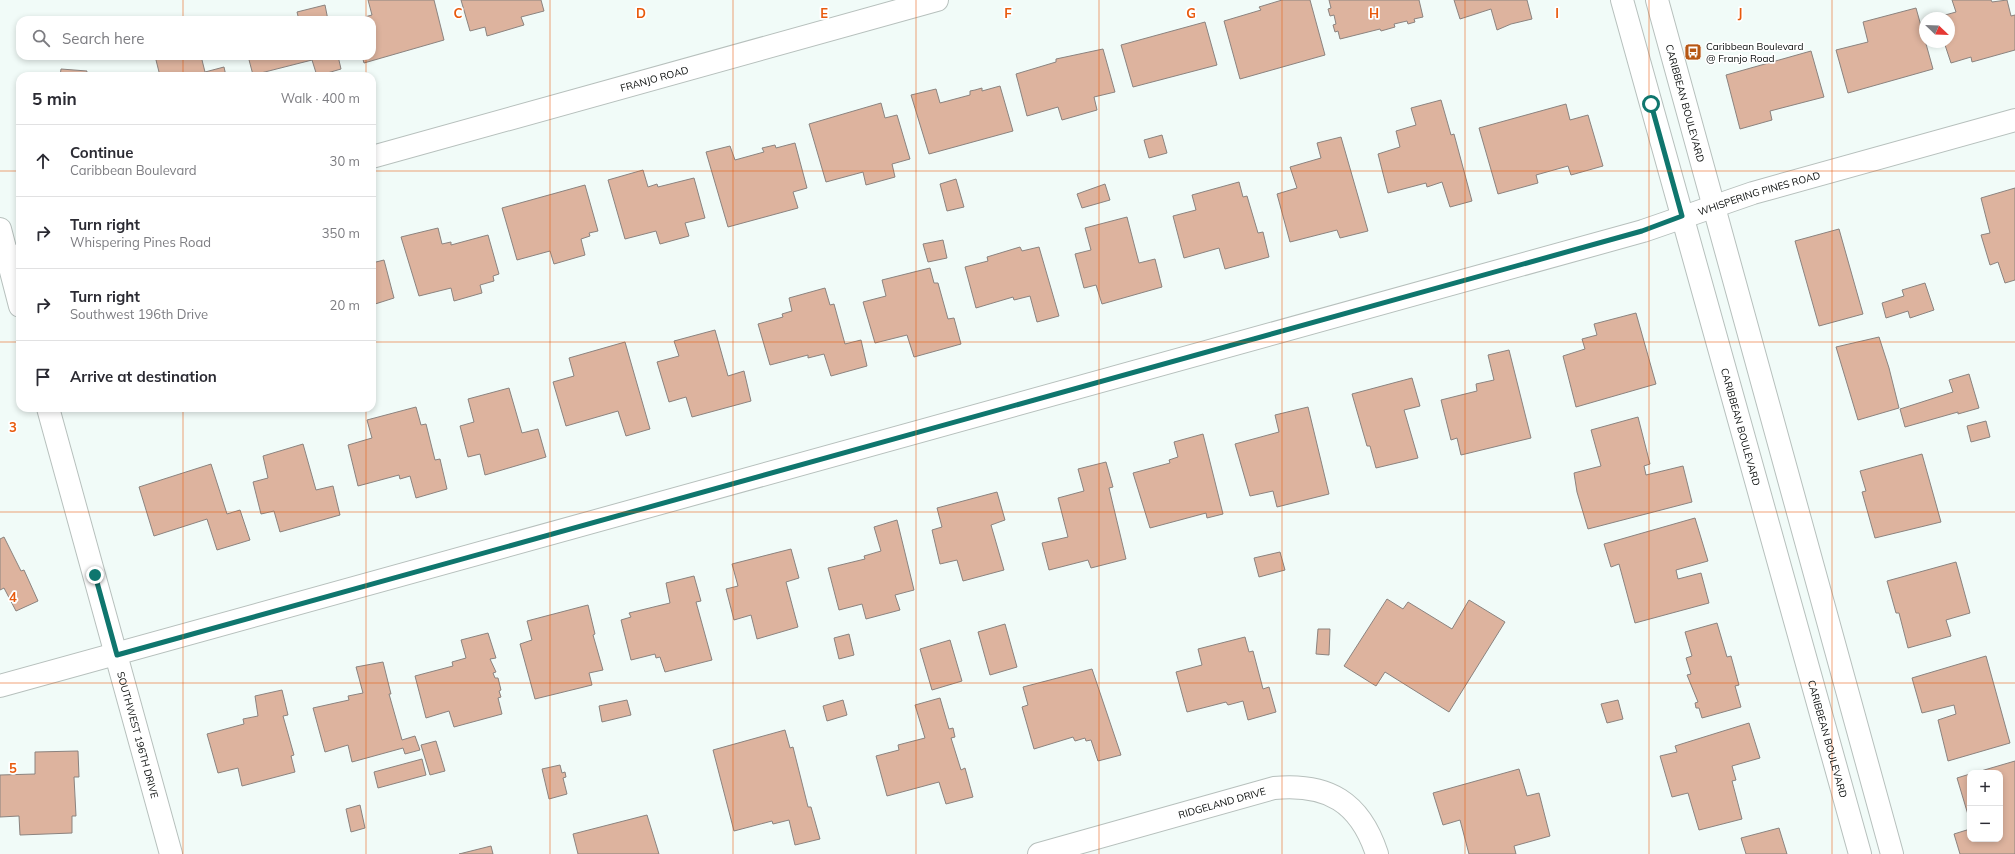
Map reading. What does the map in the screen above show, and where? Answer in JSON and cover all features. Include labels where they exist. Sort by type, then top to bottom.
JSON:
[{"type":"street","name":"FRANJO ROAD","points":[[376,156],[937,0]]},
{"type":"street","name":"CARIBBEAN BOULEVARD","points":[[1622,0],[1860,854]]},
{"type":"street","name":"CARIBBEAN BOULEVARD","points":[[1657,0],[1892,854]]},
{"type":"street","name":"WHISPERING PINES ROAD","points":[[0,686],[117,655],[1635,233],[1753,193],[2015,120]]},
{"type":"street","points":[[0,229],[16,289]]},
{"type":"street","name":"SOUTHWEST 196TH DRIVE","points":[[49,412],[171,854]]},
{"type":"street","name":"RIDGELAND DRIVE","points":[[1039,854],[1274,788],[1292,786],[1308,787],[1322,791],[1346,804],[1357,813],[1365,824],[1377,854]]},
{"type":"building","points":[[368,0],[434,0],[444,40],[376,60],[376,16],[368,16],[372,15]]},
{"type":"building","points":[[461,0],[541,0],[544,11],[521,17],[524,25],[487,36],[485,27],[470,31]]},
{"type":"building","points":[[1282,0],[1310,0],[1325,55],[1240,79],[1224,21],[1261,10],[1259,7]]},
{"type":"building","points":[[1329,0],[1419,0],[1423,17],[1414,19],[1415,22],[1408,24],[1407,21],[1394,24],[1395,27],[1381,31],[1380,29],[1340,39],[1338,31],[1335,32],[1333,25],[1336,24],[1334,15],[1330,16],[1328,9],[1331,8]]},
{"type":"building","points":[[1454,0],[1527,0],[1532,19],[1511,24],[1497,30],[1491,9],[1460,19]]},
{"type":"building","points":[[1952,0],[1991,0],[1992,2],[2007,0],[2011,16],[2015,15],[2015,50],[1972,62],[1971,57],[1951,63],[1946,48],[1955,48],[1956,12]]},
{"type":"building","points":[[325,5],[327,16],[298,16],[297,12]]},
{"type":"building","points":[[1916,8],[1919,19],[1919,48],[1927,48],[1933,69],[1848,93],[1836,50],[1868,42],[1863,22]]},
{"type":"building","points":[[1205,22],[1217,65],[1133,87],[1121,45]]},
{"type":"building","points":[[1103,49],[1115,92],[1094,97],[1097,110],[1062,120],[1058,107],[1027,116],[1016,74],[1056,62],[1056,59]]},
{"type":"building","points":[[1811,51],[1824,97],[1770,111],[1772,120],[1740,129],[1726,75]]},
{"type":"building","points":[[156,60],[202,60],[205,72],[159,72]]},
{"type":"building","points":[[249,60],[312,60],[265,72],[252,72]]},
{"type":"building","points":[[312,60],[339,60],[341,69],[331,72],[316,72]]},
{"type":"building","points":[[363,60],[374,60],[364,63]]},
{"type":"building","points":[[224,67],[225,72],[205,72]]},
{"type":"building","points":[[61,69],[87,71],[87,72],[61,72]]},
{"type":"building","points":[[1000,86],[1013,131],[929,154],[911,95],[936,89],[940,103],[970,95],[970,91],[982,88],[982,91]]},
{"type":"building","points":[[1441,100],[1451,135],[1454,134],[1472,201],[1450,207],[1442,182],[1427,187],[1426,183],[1388,193],[1378,154],[1400,147],[1396,131],[1416,125],[1411,108]]},
{"type":"building","points":[[881,103],[885,118],[897,115],[910,159],[892,164],[895,177],[866,185],[863,172],[826,182],[809,124]]},
{"type":"building","points":[[1566,104],[1570,120],[1588,115],[1603,166],[1571,175],[1568,166],[1536,175],[1538,183],[1498,194],[1479,128]]},
{"type":"building","points":[[1162,135],[1167,153],[1149,158],[1144,140]]},
{"type":"building","points":[[1341,137],[1368,231],[1340,238],[1337,230],[1290,242],[1277,194],[1297,188],[1290,167],[1321,158],[1317,143]]},
{"type":"building","points":[[795,143],[807,188],[793,192],[798,208],[728,227],[706,152],[730,146],[735,160],[764,152],[762,148],[775,145],[776,148]]},
{"type":"building","points":[[643,170],[648,187],[657,184],[658,187],[694,178],[705,218],[685,223],[689,236],[660,244],[656,231],[625,239],[608,180]]},
{"type":"building","points":[[956,179],[964,207],[947,211],[940,184]]},
{"type":"building","points":[[1239,182],[1243,197],[1247,196],[1258,233],[1263,232],[1269,257],[1225,269],[1219,248],[1184,258],[1173,216],[1196,210],[1192,195]]},
{"type":"building","points":[[1105,184],[1110,200],[1082,208],[1077,194]]},
{"type":"building","points":[[585,185],[598,231],[589,233],[590,236],[581,239],[585,255],[554,264],[550,251],[517,260],[502,208]]},
{"type":"building","points":[[2015,188],[2015,280],[2005,283],[1998,262],[1990,265],[1981,235],[1990,233],[1981,198]]},
{"type":"building","points":[[1127,217],[1139,263],[1155,259],[1162,287],[1102,304],[1096,285],[1084,288],[1075,254],[1091,250],[1085,228]]},
{"type":"building","points":[[438,228],[442,244],[451,242],[451,245],[488,235],[499,274],[493,276],[494,281],[480,285],[482,293],[454,301],[451,288],[419,296],[401,237]]},
{"type":"building","points":[[1839,229],[1863,314],[1819,326],[1795,241]]},
{"type":"building","points":[[943,240],[947,258],[928,262],[923,244]]},
{"type":"building","points":[[1020,247],[1022,251],[1039,247],[1059,316],[1037,322],[1030,296],[1014,300],[1013,297],[976,308],[965,267],[988,261],[987,257]]},
{"type":"building","points":[[384,260],[394,298],[376,304],[376,262]]},
{"type":"building","points":[[930,268],[934,283],[938,283],[948,319],[954,318],[961,344],[914,357],[907,335],[875,343],[863,302],[886,296],[882,280]]},
{"type":"building","points":[[1925,283],[1934,310],[1910,318],[1908,311],[1886,318],[1882,303],[1904,296],[1902,290]]},
{"type":"building","points":[[825,288],[830,305],[834,304],[845,344],[861,340],[867,366],[831,376],[824,354],[808,358],[808,355],[770,365],[758,324],[783,317],[782,314],[792,311],[789,298]]},
{"type":"building","points":[[1636,313],[1656,384],[1576,407],[1563,356],[1585,349],[1582,339],[1597,335],[1594,324]]},
{"type":"building","points":[[715,330],[728,376],[744,371],[751,401],[692,417],[686,397],[669,402],[657,362],[679,356],[674,341]]},
{"type":"building","points":[[1879,337],[1889,368],[1899,408],[1858,420],[1836,347]]},
{"type":"building","points":[[625,342],[650,429],[626,436],[618,411],[566,426],[553,382],[574,376],[569,358]]},
{"type":"building","points":[[1509,350],[1531,438],[1461,455],[1457,438],[1451,440],[1441,400],[1477,391],[1476,384],[1494,380],[1488,355]]},
{"type":"building","points":[[1969,374],[1979,408],[1958,414],[1958,412],[1905,427],[1900,409],[1953,392],[1949,380]]},
{"type":"building","points":[[1412,378],[1420,406],[1404,410],[1418,458],[1376,468],[1370,446],[1367,446],[1352,394]]},
{"type":"building","points":[[509,388],[522,433],[538,429],[546,457],[485,475],[480,454],[468,457],[460,426],[474,422],[468,399]]},
{"type":"building","points":[[416,407],[421,425],[426,424],[435,460],[440,459],[447,489],[416,498],[410,476],[400,479],[399,475],[358,486],[348,445],[372,438],[367,420]]},
{"type":"building","points":[[1308,407],[1329,494],[1277,507],[1273,491],[1250,496],[1235,444],[1279,432],[1275,415]]},
{"type":"building","points":[[1638,417],[1650,464],[1644,466],[1646,475],[1683,466],[1692,502],[1588,529],[1577,492],[1574,473],[1601,466],[1591,430]]},
{"type":"building","points":[[1986,421],[1990,437],[1971,442],[1967,426]]},
{"type":"building","points":[[1203,434],[1223,514],[1207,518],[1206,513],[1150,528],[1133,473],[1170,463],[1169,460],[1178,457],[1174,442]]},
{"type":"building","points":[[303,444],[316,490],[333,486],[340,515],[280,532],[274,511],[261,514],[253,482],[268,478],[263,456]]},
{"type":"building","points":[[1922,454],[1941,522],[1875,538],[1862,492],[1866,491],[1860,471]]},
{"type":"building","points":[[1106,462],[1113,487],[1109,488],[1126,559],[1091,568],[1088,560],[1049,570],[1042,543],[1068,537],[1058,498],[1084,491],[1078,469]]},
{"type":"building","points":[[211,464],[227,514],[240,510],[250,540],[217,550],[207,519],[154,536],[139,487]]},
{"type":"building","points":[[997,492],[1005,520],[991,525],[1004,570],[963,581],[957,560],[940,564],[932,530],[942,527],[937,508]]},
{"type":"building","points":[[1695,518],[1708,561],[1676,570],[1678,579],[1701,573],[1709,603],[1635,623],[1619,564],[1611,567],[1604,544]]},
{"type":"building","points":[[897,520],[914,590],[895,595],[900,610],[866,619],[862,604],[839,610],[828,568],[865,559],[864,556],[881,551],[874,527]]},
{"type":"building","points":[[4,537],[21,571],[24,570],[38,601],[16,611],[4,588],[0,590],[0,539]]},
{"type":"building","points":[[791,549],[799,578],[786,582],[798,627],[757,639],[751,615],[734,620],[726,589],[738,586],[732,564]]},
{"type":"building","points":[[1280,552],[1285,570],[1259,577],[1254,558]]},
{"type":"building","points":[[1956,562],[1970,613],[1946,620],[1951,636],[1908,648],[1899,613],[1896,613],[1887,581]]},
{"type":"building","points":[[694,576],[701,601],[696,602],[712,660],[665,672],[660,657],[656,658],[655,654],[631,660],[621,620],[631,617],[629,613],[670,603],[666,583]]},
{"type":"building","points":[[1387,599],[1403,609],[1408,602],[1452,629],[1469,600],[1505,622],[1449,712],[1385,672],[1376,686],[1344,666]]},
{"type":"building","points":[[588,605],[595,634],[593,635],[603,670],[589,673],[592,685],[535,699],[520,644],[532,640],[527,621]]},
{"type":"building","points":[[1717,623],[1727,657],[1731,656],[1739,685],[1735,686],[1741,707],[1702,718],[1699,708],[1696,708],[1695,703],[1698,702],[1687,675],[1691,674],[1686,658],[1692,656],[1685,632]]},
{"type":"building","points":[[1005,624],[1017,667],[990,675],[978,632]]},
{"type":"building","points":[[1318,629],[1330,629],[1329,655],[1316,654]]},
{"type":"building","points":[[488,633],[496,658],[490,659],[496,672],[493,673],[495,678],[498,678],[501,690],[499,691],[501,697],[498,698],[502,714],[454,727],[449,711],[426,718],[415,676],[453,666],[452,662],[466,658],[461,640]]},
{"type":"building","points":[[849,634],[854,655],[839,659],[834,638]]},
{"type":"building","points":[[1245,637],[1249,652],[1253,651],[1263,689],[1269,687],[1276,712],[1248,720],[1243,701],[1228,705],[1226,702],[1187,712],[1176,672],[1202,665],[1198,649]]},
{"type":"building","points":[[950,640],[962,681],[932,690],[920,649]]},
{"type":"building","points":[[1986,656],[2010,743],[1948,761],[1938,720],[1956,714],[1954,705],[1922,713],[1912,678]]},
{"type":"building","points":[[383,662],[391,694],[389,694],[402,740],[415,736],[420,750],[405,754],[403,748],[352,762],[348,745],[325,752],[313,708],[349,700],[348,696],[363,693],[356,667]]},
{"type":"building","points":[[1092,669],[1121,755],[1098,761],[1091,740],[1086,741],[1085,738],[1075,741],[1073,737],[1034,749],[1022,707],[1028,705],[1023,687]]},
{"type":"building","points":[[282,690],[288,715],[283,716],[294,755],[291,756],[295,772],[242,786],[238,768],[218,773],[207,734],[244,724],[243,719],[258,716],[255,696]]},
{"type":"building","points":[[940,698],[949,729],[953,728],[955,737],[951,738],[961,770],[965,768],[973,797],[946,804],[939,782],[887,796],[876,756],[899,750],[898,745],[925,738],[915,705]]},
{"type":"building","points":[[627,700],[631,715],[602,722],[599,706]]},
{"type":"building","points":[[843,700],[847,715],[827,721],[823,706]]},
{"type":"building","points":[[1618,700],[1623,719],[1607,723],[1601,704]]},
{"type":"building","points":[[1749,723],[1760,758],[1732,766],[1736,780],[1732,781],[1742,819],[1699,830],[1688,793],[1672,797],[1660,756],[1677,752],[1675,746]]},
{"type":"building","points":[[785,730],[790,748],[793,747],[808,807],[811,807],[820,839],[795,845],[789,820],[773,824],[772,821],[734,831],[713,750]]},
{"type":"building","points":[[436,741],[445,771],[430,775],[421,745]]},
{"type":"building","points":[[78,751],[79,777],[74,777],[76,816],[72,816],[72,833],[20,835],[19,816],[0,817],[0,775],[35,774],[35,752]]},
{"type":"building","points":[[422,759],[426,775],[378,788],[374,772]]},
{"type":"building","points":[[2015,761],[2015,854],[1960,854],[1954,834],[1967,830],[1967,842],[2003,842],[2003,770],[1984,770]]},
{"type":"building","points":[[560,765],[562,773],[565,772],[566,777],[563,778],[567,794],[549,799],[542,769]]},
{"type":"building","points":[[1519,769],[1527,796],[1539,793],[1550,836],[1514,846],[1516,854],[1469,854],[1460,820],[1443,825],[1433,793]]},
{"type":"building","points":[[1967,775],[1967,811],[1957,778]]},
{"type":"building","points":[[360,805],[365,828],[351,832],[346,809]]},
{"type":"building","points":[[647,815],[659,854],[578,854],[573,834]]},
{"type":"building","points":[[1779,828],[1787,854],[1746,854],[1741,838]]},
{"type":"building","points":[[491,846],[493,854],[459,854]]},
{"type":"place","name":"Caribbean Boulevard @ Franjo Road","points":[[1693,52]]},
{"type":"route","points":[[95,575],[117,655],[1642,231],[1682,216],[1651,104]]}]
